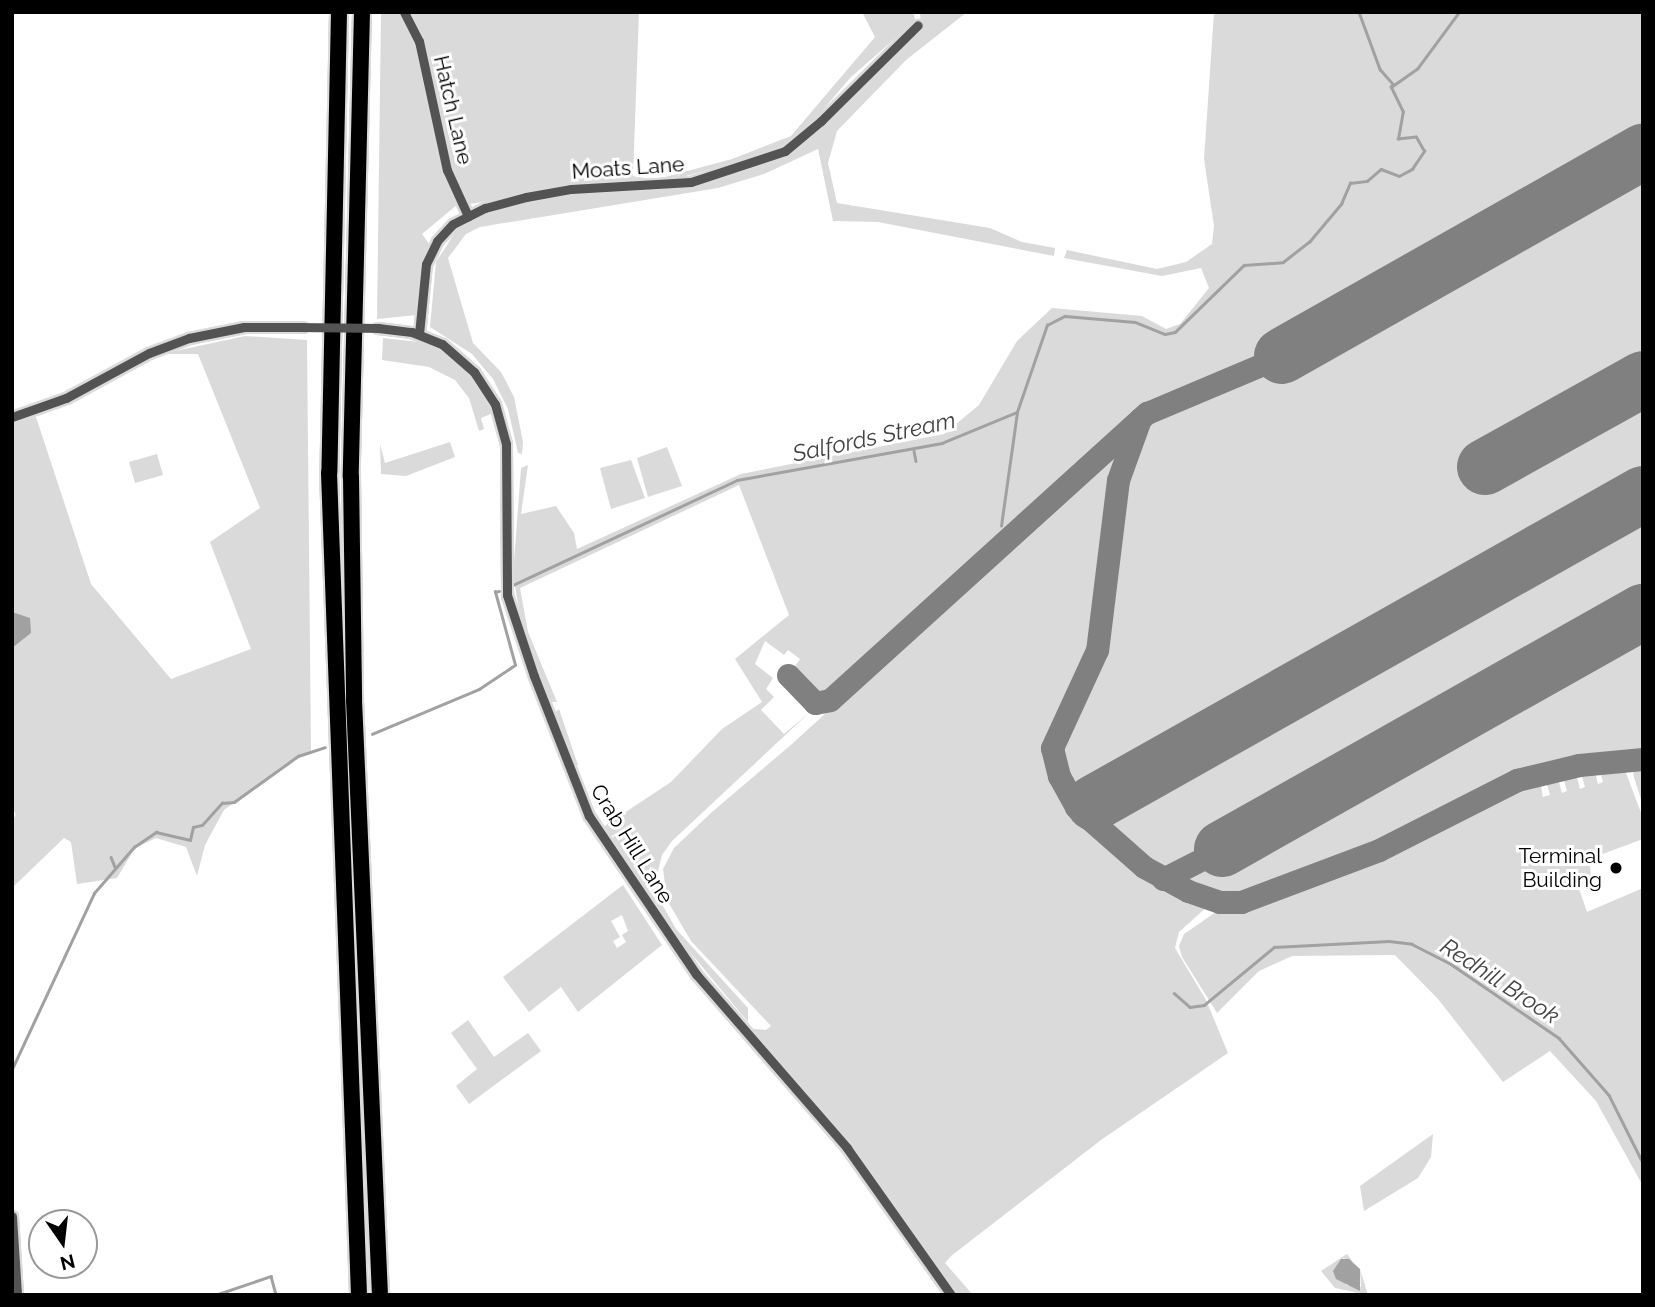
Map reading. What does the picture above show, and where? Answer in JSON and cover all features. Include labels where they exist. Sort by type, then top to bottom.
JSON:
[{"type":"highway","points":[[339,12],[329,473],[359,1295]]},
{"type":"highway","points":[[362,12],[351,477],[354,686],[380,1295]]},
{"type":"street","name":"Hatch Lane","points":[[404,12],[419,41],[447,170],[468,216]]},
{"type":"street","name":"Moats Lane","points":[[419,334],[428,258],[447,229],[468,216],[526,197],[571,189],[691,182],[785,150],[821,121],[918,24]]},
{"type":"street","name":"Crab Hill Lane","points":[[12,418],[66,398],[189,338],[244,327],[378,328],[405,331],[442,344],[465,362],[499,412],[506,444],[506,591],[534,676],[589,816],[696,974],[847,1148],[951,1295]]},
{"type":"street","points":[[12,1217],[17,1295]]},
{"type":"shaded area","points":[[381,12],[639,12],[633,176],[654,180],[732,159],[791,136],[875,37],[862,12],[914,12],[915,21],[850,78],[800,137],[777,150],[658,184],[587,184],[470,204],[464,199],[422,234],[430,245],[422,265],[417,315],[377,319]]},
{"type":"shaded area","points":[[920,12],[967,12],[906,60],[837,131],[828,163],[837,203],[990,228],[1022,242],[1055,248],[1054,256],[878,222],[833,221],[818,149],[764,174],[718,188],[480,227],[466,234],[448,258],[473,343],[501,372],[514,397],[523,442],[522,454],[518,453],[508,409],[493,379],[472,354],[430,327],[436,262],[456,231],[471,219],[505,205],[585,191],[688,186],[787,155],[921,28]]},
{"type":"shaded area","points":[[1214,12],[1643,12],[1643,143],[1251,363],[1140,409],[825,697],[794,668],[800,659],[788,650],[784,655],[765,641],[755,664],[773,678],[766,689],[774,697],[761,710],[784,734],[810,712],[672,841],[662,855],[656,879],[660,901],[676,929],[748,1008],[748,1022],[684,945],[611,839],[616,835],[609,836],[603,827],[671,782],[722,729],[762,702],[735,659],[789,615],[739,485],[520,588],[528,632],[557,702],[548,702],[524,637],[513,575],[521,468],[528,465],[521,514],[556,506],[574,533],[577,549],[741,474],[944,434],[979,405],[1017,341],[1052,308],[1142,316],[1166,329],[1180,324],[1209,288],[1201,268],[1162,276],[1064,258],[1067,250],[1157,269],[1186,262],[1212,244],[1214,226],[1204,159]]},
{"type":"shaded area","points":[[1643,162],[1643,754],[1572,760],[1504,779],[1381,843],[1240,897],[1189,886],[1144,861],[1080,803],[1058,746],[1094,678],[1109,614],[1121,488],[1145,420],[1288,361]]},
{"type":"shaded area","points":[[245,336],[307,340],[311,751],[298,756],[224,810],[205,845],[197,876],[186,847],[156,838],[135,848],[117,878],[77,884],[71,842],[64,838],[12,888],[12,820],[16,815],[12,806],[12,422],[36,417],[91,584],[171,679],[251,649],[210,542],[260,508],[198,354],[161,354]]},
{"type":"shaded area","points":[[383,338],[419,342],[452,356],[472,376],[493,413],[481,418],[484,429],[479,431],[469,398],[455,380],[429,367],[382,360]]},
{"type":"shaded area","points":[[450,442],[455,457],[406,476],[381,474],[380,444],[385,463]]},
{"type":"shaded area","points":[[667,447],[682,486],[648,497],[637,458]]},
{"type":"shaded area","points":[[1111,452],[1117,461],[1092,646],[1077,688],[1050,733],[1047,756],[1062,797],[1083,824],[1154,881],[1209,905],[1179,932],[1175,948],[1206,1000],[1228,1053],[1101,1140],[951,1256],[945,1263],[973,1295],[956,1295],[832,1122],[753,1029],[766,1030],[771,1026],[691,941],[667,900],[663,869],[674,848],[712,812],[792,744]]},
{"type":"shaded area","points":[[157,454],[163,475],[135,483],[129,462]]},
{"type":"shaded area","points":[[631,460],[645,498],[611,509],[600,468]]},
{"type":"shaded area","points":[[12,612],[30,618],[31,633],[12,648]]},
{"type":"shaded area","points":[[559,709],[578,765],[574,766],[553,714]]},
{"type":"shaded area","points":[[1623,765],[1643,818],[1643,839],[1589,859],[1592,884],[1579,889],[1587,912],[1643,888],[1643,1186],[1596,1101],[1550,1051],[1503,1082],[1438,999],[1395,955],[1292,956],[1259,971],[1217,1013],[1182,957],[1179,946],[1184,934],[1216,912],[1325,879],[1418,838],[1516,787],[1540,780],[1543,797],[1550,795],[1545,778],[1557,775],[1562,793],[1567,791],[1562,774],[1575,771],[1580,789],[1585,787],[1580,770],[1594,768],[1598,784],[1603,782],[1599,767]]},
{"type":"shaded area","points":[[1637,765],[1643,765],[1643,806],[1633,774]]},
{"type":"shaded area","points":[[623,885],[662,945],[578,1012],[561,987],[529,1012],[503,977]],"holes":[[[622,915],[628,931],[622,935],[626,942],[617,948],[613,941],[620,937],[611,921]]]},
{"type":"shaded area","points":[[468,1020],[494,1057],[528,1033],[541,1051],[469,1104],[456,1086],[477,1069],[451,1033]]},
{"type":"shaded area","points":[[1433,1134],[1431,1157],[1418,1178],[1364,1211],[1360,1186]]},
{"type":"shaded area","points":[[1347,1254],[1353,1262],[1343,1258],[1346,1285],[1361,1287],[1360,1269],[1368,1295],[1335,1288],[1321,1271]]},
{"type":"shaded area","points":[[1341,1259],[1349,1259],[1360,1269],[1360,1291],[1336,1279],[1333,1271]]},
{"type":"waterway","points":[[1359,12],[1380,69],[1393,84]]},
{"type":"waterway","name":"Salfords Stream","points":[[1001,526],[1017,412],[1047,325],[1065,316],[1135,322],[1165,334],[1175,332],[1244,265],[1283,262],[1309,242],[1341,204],[1350,183],[1367,181],[1381,169],[1399,176],[1412,169],[1424,151],[1416,137],[1398,139],[1403,112],[1391,87],[1417,69],[1459,12]]},
{"type":"waterway","name":"Salfords Stream","points":[[513,585],[737,480],[942,443],[1017,412]]},
{"type":"waterway","name":"Redhill Brook","points":[[914,451],[916,461]]},
{"type":"waterway","name":"Salfords Stream","points":[[372,734],[479,689],[515,665],[495,592],[499,591]]},
{"type":"waterway","name":"Salfords Stream","points":[[12,1069],[94,893],[134,847],[156,832],[190,840],[193,827],[202,825],[222,803],[234,802],[298,756],[325,747]]},
{"type":"waterway","points":[[111,857],[115,867]]},
{"type":"waterway","name":"Redhill Brook","points":[[1174,993],[1190,1007],[1204,1005],[1274,947],[1389,941],[1412,944],[1451,964],[1559,1038],[1609,1095],[1643,1163]]},
{"type":"waterway","points":[[215,1295],[271,1276],[276,1295]]},
{"type":"taxiway","points":[[788,675],[815,703],[830,700],[1147,413],[1282,356]]},
{"type":"taxiway","points":[[1140,419],[1118,480],[1097,650],[1052,748],[1059,776],[1076,807],[1144,867],[1188,891],[1220,902],[1241,902],[1379,850],[1517,780],[1579,765],[1643,759]]},
{"type":"taxiway","points":[[1163,879],[1222,849]]},
{"type":"runway","points":[[1282,356],[1643,152]]},
{"type":"runway","points":[[1485,467],[1643,379]]},
{"type":"runway","points":[[1094,803],[1643,494]]},
{"type":"runway","points":[[1222,849],[1643,612]]},
{"type":"place","name":"Terminal Building","points":[[1616,868]]}]
